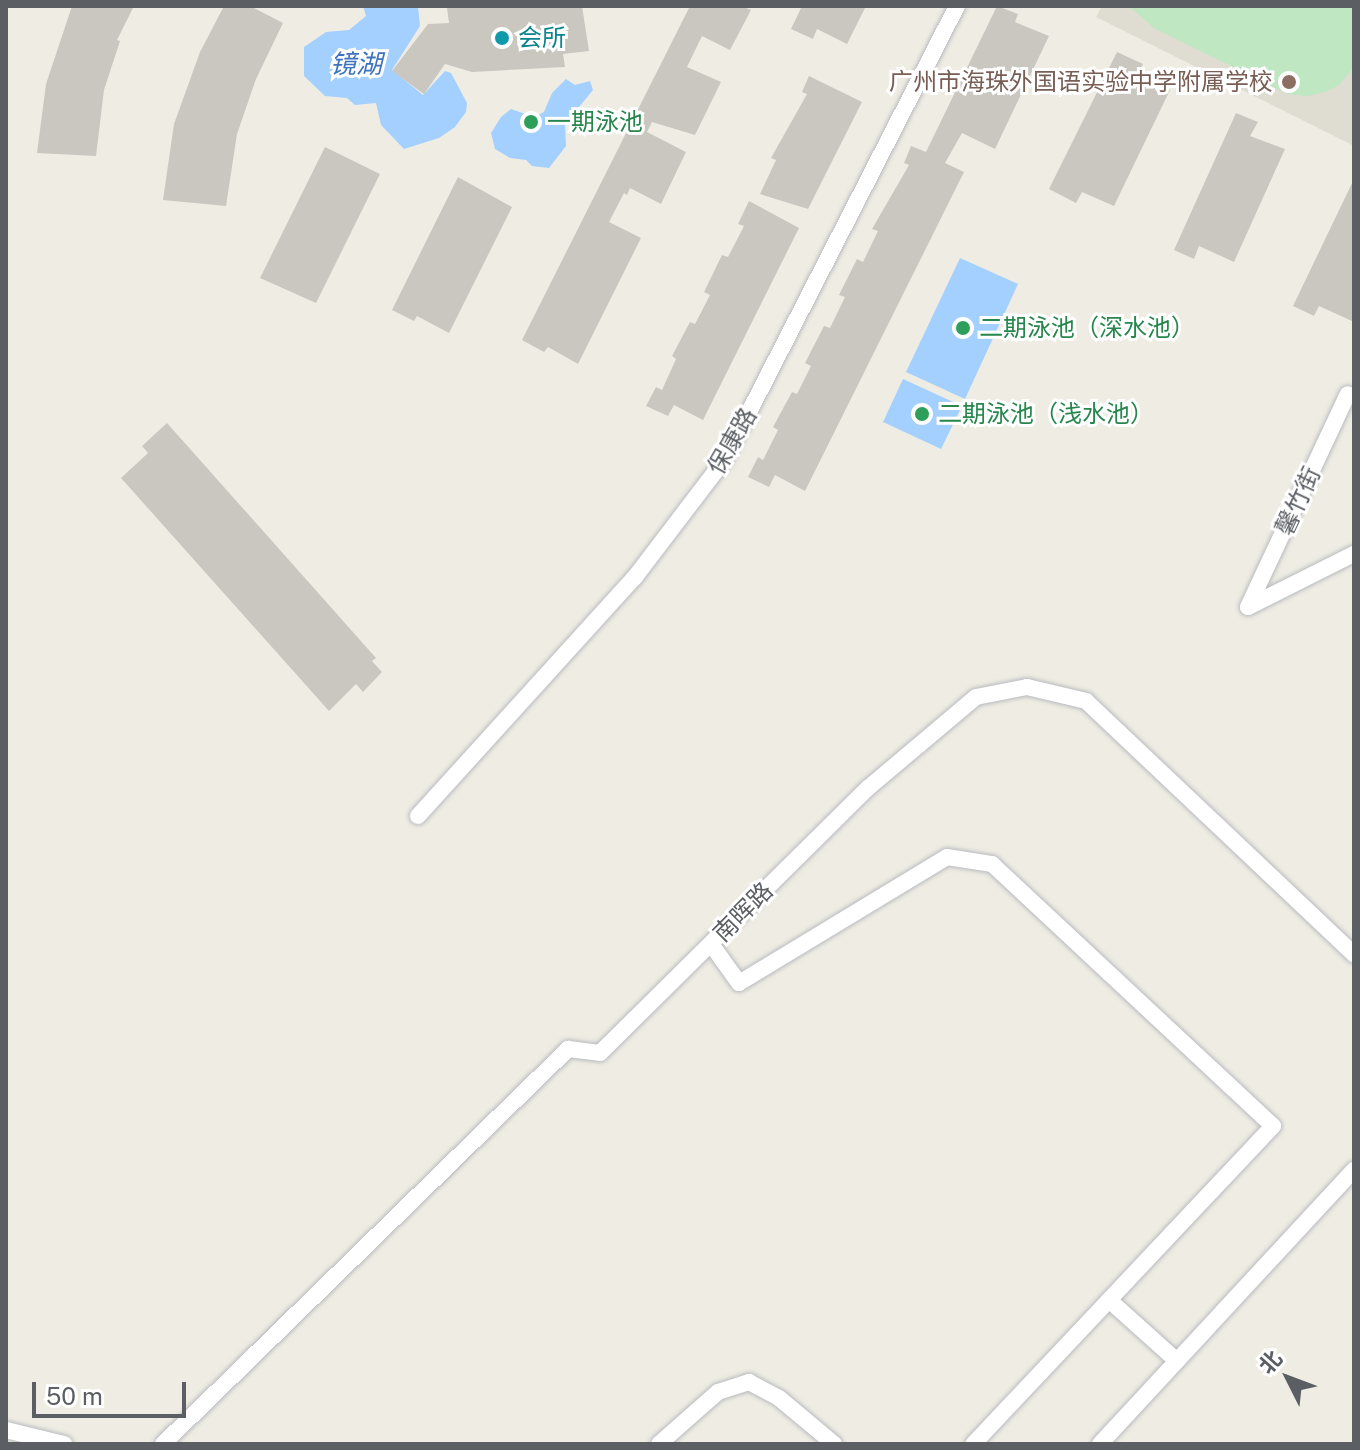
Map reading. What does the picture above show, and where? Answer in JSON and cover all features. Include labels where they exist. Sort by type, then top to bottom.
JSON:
[{"type":"street","name":"保康路","points":[[418,816],[635,577],[725,459],[957,6]]},
{"type":"street","name":"馨竹街","points":[[1348,394],[1248,607],[1353,557]]},
{"type":"street","name":"南晖路","points":[[163,1444],[568,1049],[600,1053],[868,788],[976,697],[1027,687],[1086,701],[1354,954]]},
{"type":"street","points":[[711,944],[739,983],[947,857],[992,864],[1273,1126],[973,1444]]},
{"type":"street","points":[[1100,1444],[1354,1170]]},
{"type":"street","points":[[1109,1300],[1177,1361]]},
{"type":"street","points":[[659,1444],[718,1392],[749,1382],[779,1398],[834,1444]]},
{"type":"street","points":[[6,1430],[64,1444]]},
{"type":"shaded area","name":"广州市海珠外国语实验中学附属学校","points":[[1102,6],[1354,6],[1354,146],[1096,17]]},
{"type":"green space","name":"广州市海珠外国语实验中学附属学校","points":[[1129,6],[1352,6],[1354,67],[1339,85],[1325,92],[1307,96],[1288,94],[1154,28]]},
{"type":"water","name":"镜湖","points":[[363,6],[418,6],[420,26],[392,70],[423,95],[445,71],[451,73],[467,103],[466,112],[455,127],[439,138],[404,149],[381,125],[376,103],[355,105],[347,98],[325,96],[304,76],[304,47],[326,32],[349,30],[366,16]]},
{"type":"water","name":"一期泳池","points":[[566,79],[575,85],[590,81],[593,90],[565,124],[566,146],[549,168],[532,166],[526,160],[510,158],[495,149],[491,133],[501,117],[511,109],[534,117],[544,112],[552,93]]},
{"type":"water","name":"二期泳池（深水池）","points":[[960,258],[1018,284],[965,399],[906,372]]},
{"type":"water","name":"二期泳池（浅水池）","points":[[903,379],[962,406],[941,449],[883,422]]},
{"type":"building","points":[[72,6],[134,6],[117,40],[120,41],[104,90],[96,156],[37,153],[46,84]]},
{"type":"building","points":[[224,6],[250,6],[283,23],[256,79],[237,134],[226,206],[163,200],[174,124],[200,52]]},
{"type":"building","name":"会所","points":[[582,6],[589,51],[563,54],[565,67],[472,72],[445,64],[424,94],[392,71],[428,24],[449,23],[447,8]]},
{"type":"building","points":[[690,6],[741,6],[751,10],[730,50],[702,36],[687,67],[721,82],[695,135],[652,122],[647,132],[686,152],[661,204],[630,188],[627,195],[624,193],[609,222],[641,238],[578,364],[548,347],[544,352],[522,340]]},
{"type":"building","points":[[802,6],[866,6],[847,44],[817,29],[813,39],[791,29]]},
{"type":"building","points":[[997,6],[1018,14],[1015,22],[1049,36],[995,149],[962,133],[945,163],[964,172],[805,491],[775,475],[769,487],[748,477],[758,457],[763,460],[778,430],[773,427],[792,392],[797,394],[811,366],[805,363],[824,326],[830,328],[845,297],[839,295],[857,259],[863,262],[878,231],[872,229],[909,165],[904,163],[911,146],[926,152]]},
{"type":"building","points":[[1117,52],[1143,64],[1137,77],[1170,90],[1114,206],[1082,192],[1076,203],[1049,189]]},
{"type":"building","points":[[809,76],[862,102],[808,209],[760,194],[776,160],[771,158],[807,94],[802,92]]},
{"type":"building","points":[[1236,113],[1258,122],[1250,136],[1285,149],[1234,262],[1199,246],[1194,259],[1174,250]]},
{"type":"building","points":[[325,147],[380,174],[316,303],[260,278]]},
{"type":"building","points":[[458,177],[512,207],[449,333],[417,316],[414,321],[392,310]]},
{"type":"building","points":[[1354,179],[1354,322],[1319,306],[1314,316],[1293,306]]},
{"type":"building","points":[[749,201],[799,228],[703,420],[674,405],[668,416],[646,406],[656,387],[662,390],[676,359],[672,356],[690,322],[695,324],[710,295],[704,292],[722,255],[728,257],[744,226],[738,224]]},
{"type":"building","points":[[167,423],[376,658],[372,661],[382,672],[363,692],[356,684],[329,711],[121,478],[148,453],[142,446]]},
{"type":"place","name":"会所","points":[[502,38]]},
{"type":"place","name":"广州市海珠外国语实验中学附属学校","points":[[1289,82]]},
{"type":"place","name":"一期泳池","points":[[531,122]]},
{"type":"place","name":"二期泳池（深水池）","points":[[963,328]]},
{"type":"place","name":"二期泳池（浅水池）","points":[[922,414]]}]
